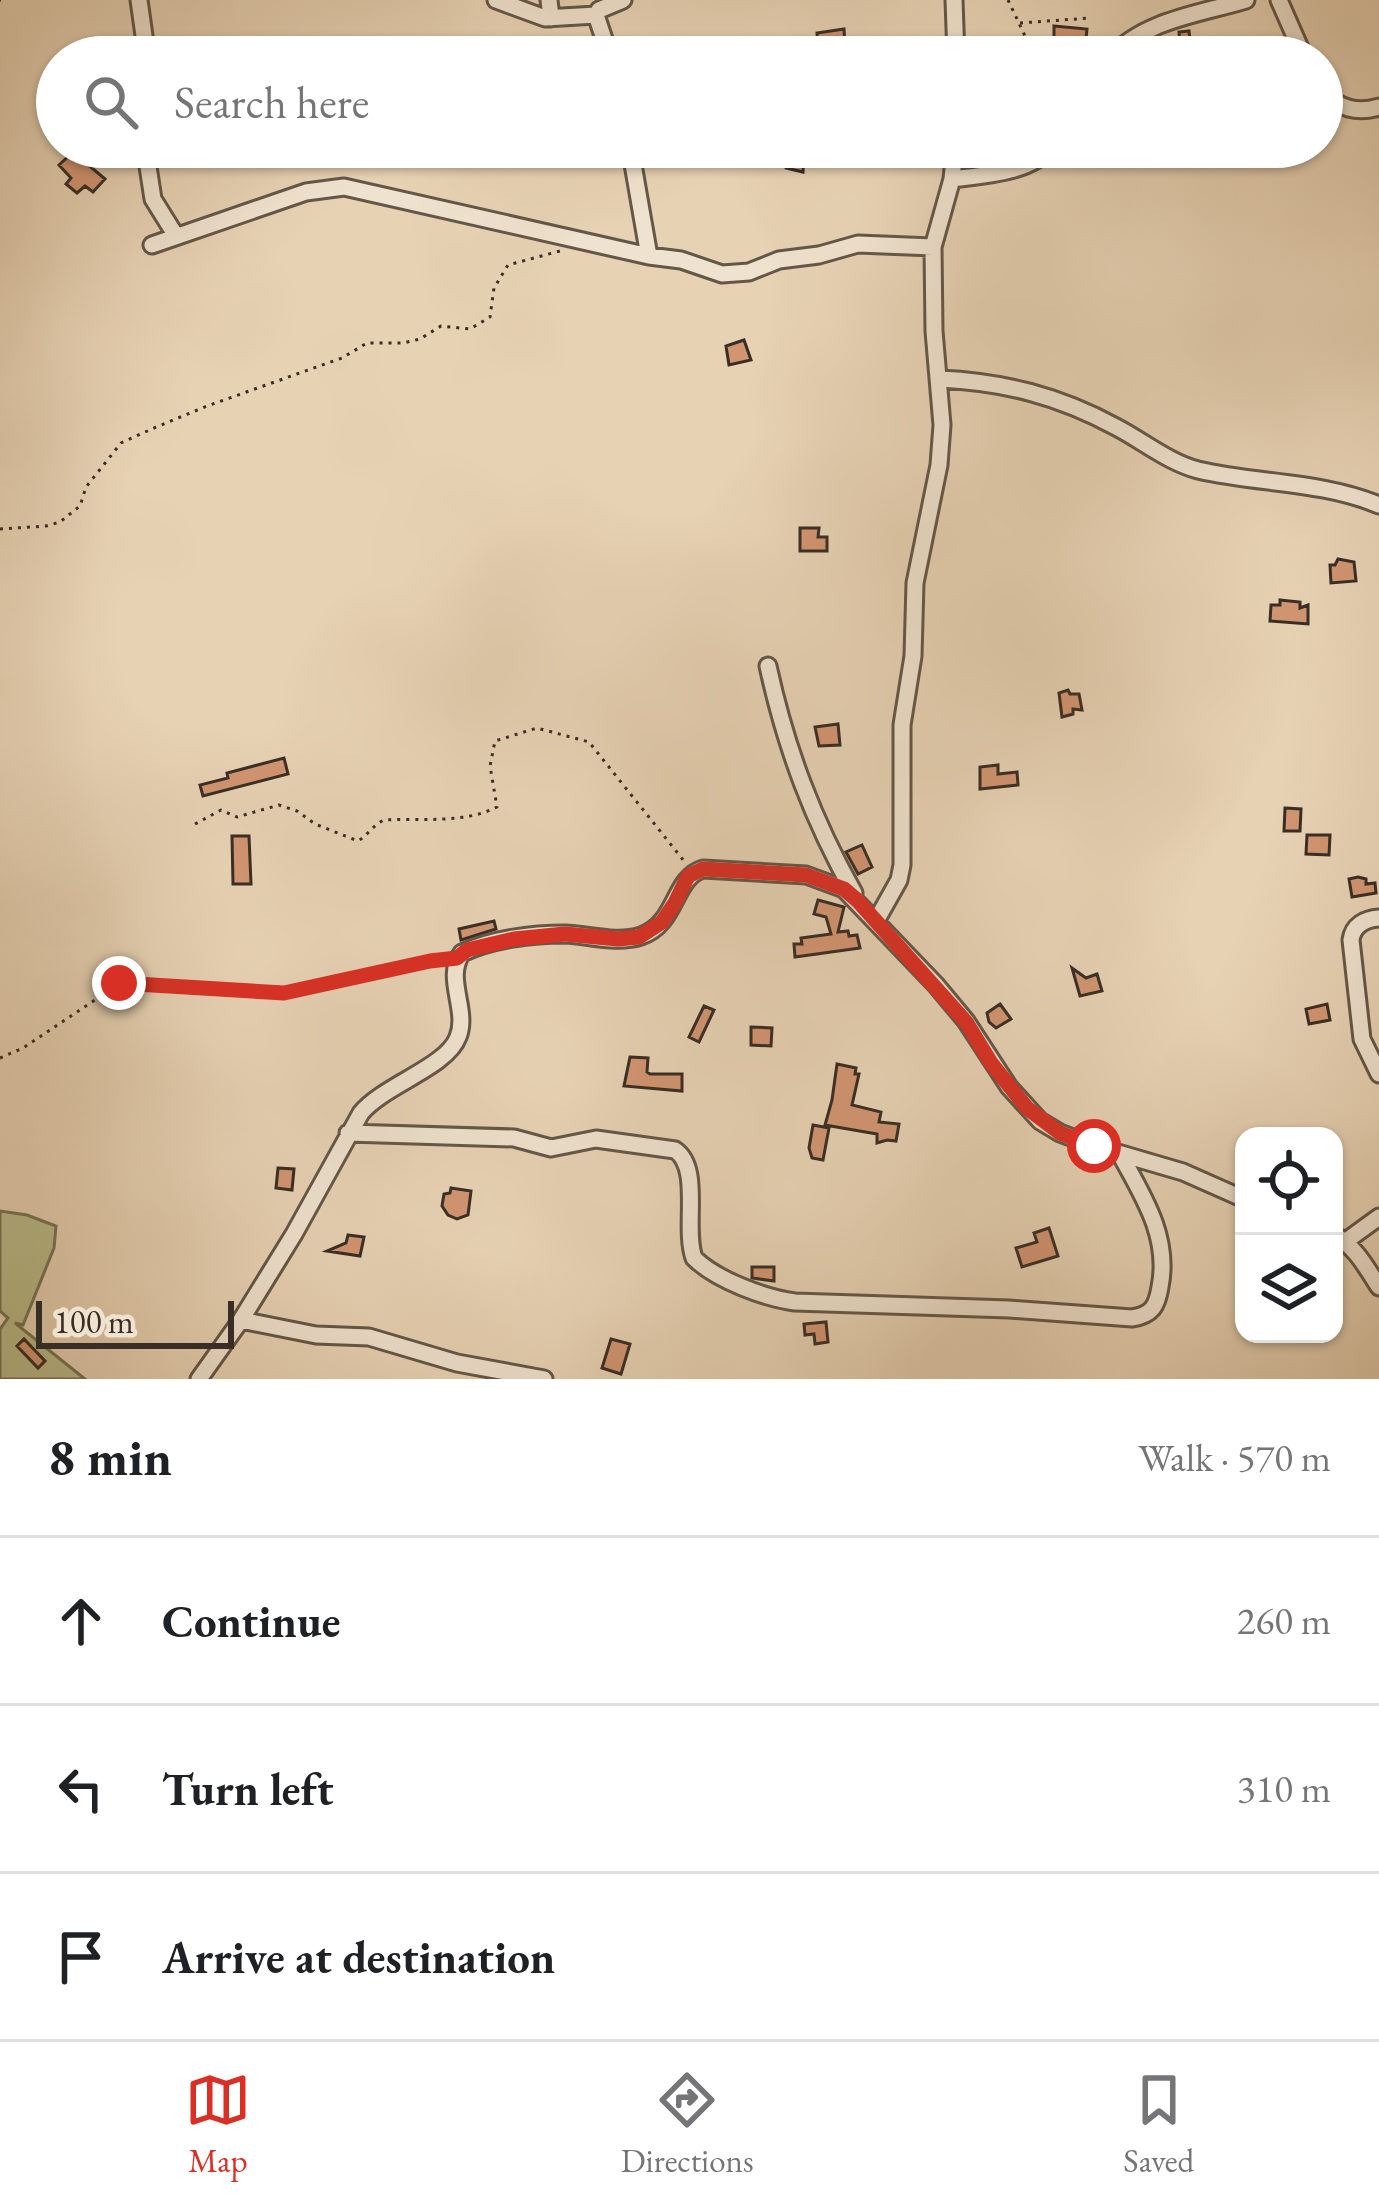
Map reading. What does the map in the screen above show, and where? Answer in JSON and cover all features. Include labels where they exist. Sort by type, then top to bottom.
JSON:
[{"type":"street","points":[[140,0],[144,36]]},
{"type":"street","points":[[496,0],[551,18],[596,15]]},
{"type":"street","points":[[549,0],[551,18]]},
{"type":"street","points":[[596,15],[623,0]]},
{"type":"street","points":[[954,0],[955,36]]},
{"type":"street","points":[[1134,36],[1246,0]]},
{"type":"street","points":[[1279,0],[1295,36]]},
{"type":"street","points":[[596,15],[603,36]]},
{"type":"street","points":[[1343,106],[1365,111],[1379,107]]},
{"type":"street","points":[[148,168],[153,199],[176,236]]},
{"type":"street","points":[[634,168],[649,256]]},
{"type":"street","points":[[876,922],[902,865],[902,725],[919,553],[930,517],[942,425],[933,247],[953,168]]},
{"type":"street","points":[[952,179],[1010,168]]},
{"type":"street","points":[[152,244],[331,187],[731,274],[858,244],[933,247]]},
{"type":"street","points":[[940,379],[986,382],[1065,403],[1197,470],[1318,487],[1379,505]]},
{"type":"street","points":[[768,666],[784,737],[802,785],[823,838],[858,901]]},
{"type":"street","points":[[199,1379],[313,1202],[361,1113],[376,1097],[435,1061],[456,1041],[460,1024],[457,958],[467,950],[514,939],[565,934],[639,937],[662,922],[693,872],[719,869],[806,875],[844,889],[966,1022],[1027,1108],[1060,1133],[1183,1172],[1235,1195]]},
{"type":"street","points":[[1379,918],[1358,926],[1351,940],[1362,1039],[1379,1074]]},
{"type":"street","points":[[348,1133],[514,1138],[551,1148],[596,1139],[675,1150],[684,1156],[689,1172],[694,1258],[726,1279],[779,1300],[1132,1318],[1148,1314],[1156,1305],[1163,1261],[1152,1214],[1120,1154]]},
{"type":"street","points":[[1343,1236],[1379,1217]]},
{"type":"street","points":[[1343,1242],[1379,1287]]},
{"type":"street","points":[[241,1320],[299,1333],[369,1337],[457,1363],[544,1379]]},
{"type":"path","points":[[1008,0],[1025,36]]},
{"type":"path","points":[[1020,23],[1090,18]]},
{"type":"path","points":[[0,530],[46,526],[70,515],[122,443],[154,428],[342,358],[367,343],[404,343],[441,326],[470,329],[490,317],[494,288],[508,265],[565,250],[573,238]]},
{"type":"path","points":[[195,824],[220,810],[237,817],[279,805],[358,841],[384,820],[463,818],[488,812],[497,807],[490,766],[495,741],[537,728],[589,742],[693,872]]},
{"type":"path","points":[[0,1058],[23,1048],[119,983],[284,993],[457,958]]},
{"type":"green space","points":[[0,1211],[56,1226],[54,1248],[23,1325],[15,1323],[85,1379],[0,1379],[0,1329],[8,1318],[0,1311]]},
{"type":"building","points":[[1054,26],[1087,29],[1086,36],[1054,36]]},
{"type":"building","points":[[844,29],[844,36],[817,36]]},
{"type":"building","points":[[62,168],[92,168],[105,179],[93,192],[85,186],[77,193],[66,184],[71,178]]},
{"type":"building","points":[[744,340],[751,360],[729,365],[726,346]]},
{"type":"building","points":[[800,528],[819,528],[818,537],[827,537],[827,551],[800,551]]},
{"type":"building","points":[[1338,559],[1354,562],[1356,581],[1331,583],[1330,565]]},
{"type":"building","points":[[1280,600],[1300,602],[1300,608],[1308,605],[1308,624],[1270,621],[1271,605],[1280,605]]},
{"type":"building","points":[[1059,693],[1079,694],[1082,710],[1073,709],[1073,714],[1062,717]]},
{"type":"building","points":[[838,724],[840,745],[819,746],[815,727]]},
{"type":"building","points":[[284,758],[288,774],[203,796],[200,785]]},
{"type":"building","points":[[998,765],[998,774],[1017,772],[1018,785],[980,789],[980,767]]},
{"type":"building","points":[[1285,808],[1301,809],[1300,831],[1284,831]]},
{"type":"building","points":[[1307,835],[1330,835],[1329,855],[1306,854]]},
{"type":"building","points":[[232,836],[249,836],[251,884],[233,884]]},
{"type":"building","points":[[862,845],[872,867],[858,874],[846,852]]},
{"type":"building","points":[[1349,879],[1366,879],[1366,884],[1375,883],[1376,893],[1352,897]]},
{"type":"building","points":[[818,900],[844,907],[838,932],[857,935],[860,948],[795,957],[794,944],[802,944],[801,938],[831,934],[826,917],[814,914]]},
{"type":"building","points":[[494,921],[496,929],[461,940],[459,929]]},
{"type":"building","points":[[1072,968],[1086,978],[1097,974],[1102,991],[1080,996]]},
{"type":"building","points":[[1000,1004],[1011,1019],[996,1028],[987,1013]]},
{"type":"building","points":[[1327,1004],[1330,1020],[1309,1024],[1306,1009]]},
{"type":"building","points":[[704,1006],[714,1010],[699,1042],[689,1037]]},
{"type":"building","points":[[751,1027],[772,1028],[771,1046],[751,1045]]},
{"type":"building","points":[[630,1057],[648,1058],[650,1074],[682,1074],[682,1091],[624,1086]]},
{"type":"building","points":[[837,1064],[856,1068],[859,1074],[852,1105],[881,1112],[879,1122],[899,1124],[896,1141],[877,1143],[877,1134],[825,1125]]},
{"type":"building","points":[[813,1125],[829,1128],[823,1160],[812,1158],[809,1148]]},
{"type":"building","points":[[278,1168],[294,1169],[292,1190],[276,1188]]},
{"type":"building","points":[[451,1188],[471,1191],[468,1215],[457,1219],[442,1206]]},
{"type":"building","points":[[1049,1228],[1058,1256],[1022,1267],[1016,1248],[1037,1242],[1034,1233]]},
{"type":"building","points":[[348,1235],[364,1237],[360,1256],[327,1251],[346,1243]]},
{"type":"building","points":[[752,1267],[774,1267],[774,1281],[752,1278]]},
{"type":"building","points":[[826,1322],[828,1342],[815,1344],[814,1334],[805,1335],[804,1324]]},
{"type":"building","points":[[24,1339],[45,1361],[38,1368],[17,1346]]},
{"type":"building","points":[[611,1339],[630,1344],[621,1374],[602,1368]]},
{"type":"route","points":[[119,983],[284,993],[457,958],[467,950],[514,939],[565,934],[639,937],[662,922],[688,876],[703,869],[806,875],[844,889],[858,901],[966,1022],[1027,1108],[1060,1133],[1094,1146]]}]
